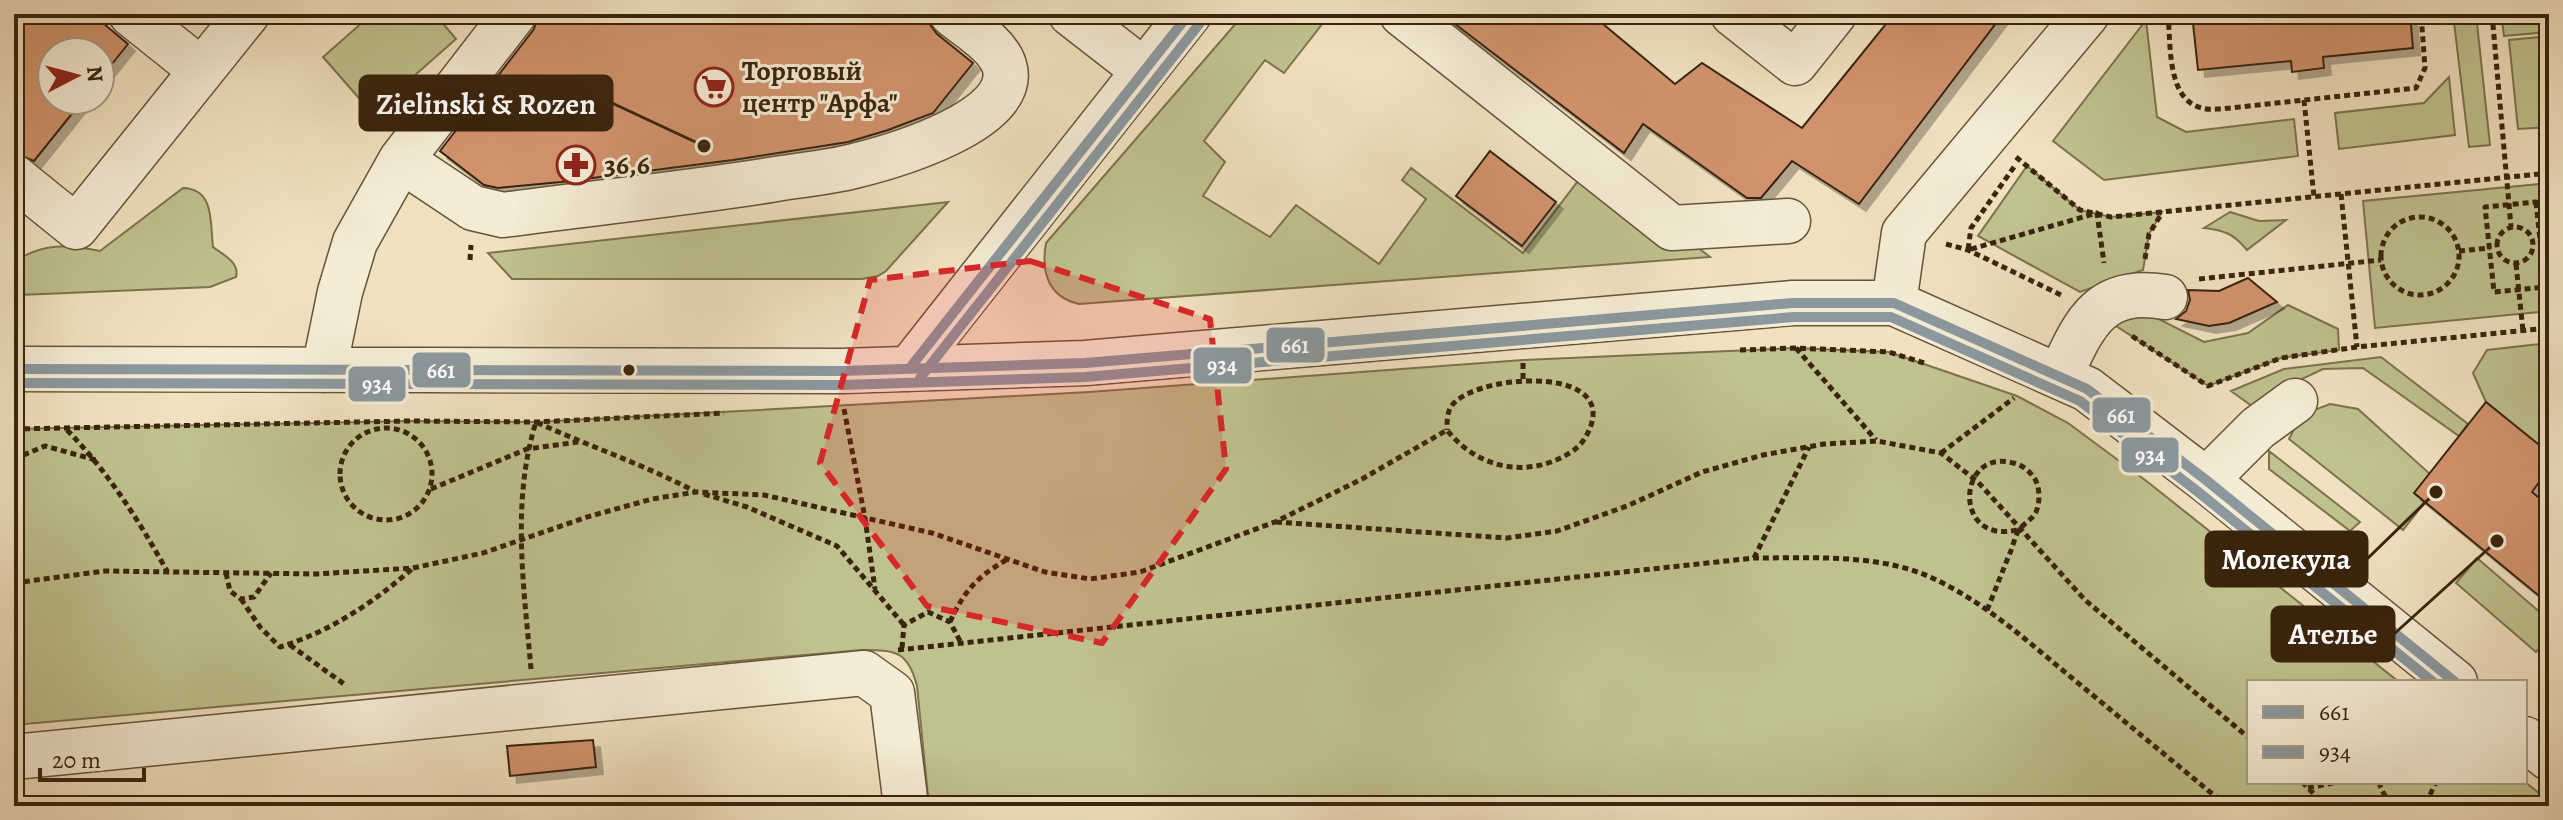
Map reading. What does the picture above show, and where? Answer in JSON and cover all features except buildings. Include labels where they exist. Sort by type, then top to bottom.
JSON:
[{"type":"street","points":[[131,14],[201,70]]},
{"type":"street","points":[[14,177],[76,227],[247,14]]},
{"type":"street","points":[[324,370],[340,292],[355,242],[401,160],[514,14]]},
{"type":"street","points":[[401,160],[473,208],[503,215],[730,186],[853,166],[926,145],[970,124],[996,99],[1006,79],[1004,64],[994,48],[952,14]]},
{"type":"street","points":[[1071,14],[1143,70]]},
{"type":"street","points":[[909,369],[1189,14]]},
{"type":"street","points":[[1402,14],[1672,228],[1788,221]]},
{"type":"street","points":[[1733,14],[1795,63],[1834,14]]},
{"type":"street","points":[[1894,303],[1904,233],[2087,14]]},
{"type":"street","points":[[2060,376],[2077,338],[2094,312],[2122,297],[2168,282]]},
{"type":"street","points":[[14,369],[842,371],[1085,363],[1793,303],[1894,303],[2087,389],[2206,480],[2453,680]]},
{"type":"street","points":[[2206,480],[2258,428],[2295,401]]},
{"type":"street","points":[[14,757],[864,673],[892,693],[906,806]]},
{"type":"street","points":[[2527,741],[2549,758]]},
{"type":"path","points":[[2168,14],[2175,80],[2184,98],[2201,108],[2416,88],[2425,68],[2421,14]]},
{"type":"path","points":[[2492,14],[2511,227]]},
{"type":"path","points":[[2304,100],[2314,197]]},
{"type":"path","points":[[1989,131],[2080,210],[2111,217],[2549,173]]},
{"type":"path","points":[[2341,194],[2357,347],[2549,328]]},
{"type":"path","points":[[2536,202],[2537,243],[2545,287],[2494,292],[2493,248],[2485,207],[2509,204],[2536,202]]},
{"type":"path","points":[[2162,212],[2149,234],[2168,282],[2381,260]]},
{"type":"path","points":[[1968,250],[2097,213]]},
{"type":"path","points":[[2423,216],[2448,227],[2459,251],[2454,275],[2447,285],[2424,295],[2401,290],[2384,272],[2381,260],[2382,246],[2397,224],[2423,216]]},
{"type":"path","points":[[2493,248],[2501,233],[2511,227],[2524,230],[2537,243]]},
{"type":"path","points":[[2537,243],[2549,242]]},
{"type":"path","points":[[2493,248],[2503,260],[2516,264],[2530,256],[2537,243]]},
{"type":"path","points":[[2459,251],[2493,248]]},
{"type":"path","points":[[2516,264],[2523,331]]},
{"type":"path","points":[[1735,350],[1795,348],[1889,352],[1934,366]]},
{"type":"path","points":[[1795,348],[1877,441]]},
{"type":"path","points":[[1523,382],[1523,360],[1538,359]]},
{"type":"path","points":[[1508,382],[1554,382],[1584,391],[1593,406],[1593,425],[1583,443],[1564,457],[1541,465],[1515,468],[1486,461],[1460,447],[1447,430],[1447,416],[1453,403],[1470,392],[1508,382]]},
{"type":"path","points":[[1941,453],[2017,396],[2003,391]]},
{"type":"path","points":[[829,408],[859,406]]},
{"type":"path","points":[[844,407],[875,590]]},
{"type":"path","points":[[14,429],[536,422],[736,412]]},
{"type":"path","points":[[536,422],[579,442],[645,465],[696,492],[747,507],[837,546],[904,625],[902,648]]},
{"type":"path","points":[[534,706],[520,540],[527,449],[536,422]]},
{"type":"path","points":[[385,425],[409,433],[421,443],[432,465],[431,489],[424,502],[414,513],[386,521],[371,519],[358,512],[348,501],[340,473],[342,459],[350,445],[362,434],[385,425]]},
{"type":"path","points":[[67,429],[97,460],[137,517],[168,572]]},
{"type":"path","points":[[14,583],[105,571],[317,574],[413,568],[483,553],[652,499],[696,492],[764,495],[932,533],[1045,572],[1103,578],[1140,572],[1275,522],[1362,479],[1447,430]]},
{"type":"path","points":[[1275,522],[1507,538],[1557,531],[1627,506],[1702,472],[1763,455],[1809,446],[1877,441],[1941,453],[1973,478],[2085,600],[2247,736]]},
{"type":"path","points":[[431,489],[527,449],[579,442]]},
{"type":"path","points":[[14,459],[45,446],[97,460]]},
{"type":"path","points":[[1754,558],[1809,446]]},
{"type":"path","points":[[1987,611],[2020,529],[2029,522],[2039,502],[2035,480],[2028,470],[2006,461],[1994,462],[1973,478],[1968,500],[1977,521],[1997,532],[2020,529]]},
{"type":"path","points":[[864,673],[902,648],[960,641],[1754,558],[1822,558],[1882,565],[1921,574],[1965,595],[2227,806]]},
{"type":"path","points":[[950,622],[962,595],[986,572],[1006,560]]},
{"type":"path","points":[[226,573],[230,591],[241,599],[260,627],[280,647],[310,638],[354,614],[413,568]]},
{"type":"path","points":[[241,599],[254,597],[271,573]]},
{"type":"path","points":[[904,625],[928,612],[950,622],[960,641]]},
{"type":"path","points":[[2304,784],[2326,806]]},
{"type":"path","points":[[2308,788],[2327,784]]},
{"type":"path","points":[[2380,784],[2388,804],[2401,806]]},
{"type":"path","points":[[2414,806],[2429,797],[2435,784]]},
{"type":"highlighted area","points":[[1030,261],[1210,319],[1226,469],[1102,643],[927,606],[820,463],[870,280]]},
{"type":"green space","points":[[372,14],[435,14],[456,39],[372,113],[323,57]]},
{"type":"green space","points":[[1244,14],[1330,14],[1284,73],[1265,60],[1204,141],[1225,162],[1203,196],[1270,237],[1296,205],[1379,264],[1426,199],[1402,180],[1411,168],[1523,253],[1591,164],[1710,257],[1079,304],[1060,296],[1046,273],[1046,243]]},
{"type":"green space","points":[[2453,14],[2476,14],[2490,145],[2469,147]]},
{"type":"green space","points":[[2501,14],[2549,14],[2549,32],[2504,36]]},
{"type":"green space","points":[[2146,20],[2157,117],[2186,132],[2294,119],[2298,156],[2104,180],[2053,141]]},
{"type":"green space","points":[[2549,36],[2549,127],[2518,129],[2509,40]]},
{"type":"green space","points":[[2449,77],[2455,135],[2339,149],[2335,113],[2424,103]]},
{"type":"green space","points":[[2027,166],[2080,210],[2111,217],[2162,212],[2149,234],[2143,270],[2080,292],[1978,236]]},
{"type":"green space","points":[[2549,183],[2549,311],[2375,328],[2363,201]]},
{"type":"green space","points":[[183,188],[201,194],[206,201],[213,247],[233,263],[236,277],[210,287],[19,295],[14,288],[14,262],[24,256],[55,247],[100,251]]},
{"type":"green space","points":[[948,202],[886,271],[862,279],[512,279],[488,253]]},
{"type":"green space","points":[[2230,212],[2259,221],[2286,220],[2247,250],[2228,234],[2204,228]]},
{"type":"green space","points":[[2288,305],[2338,329],[2339,350],[2281,358],[2208,386],[2110,322],[2143,311],[2204,342],[2248,333]]},
{"type":"green space","points":[[2549,343],[2549,453],[2486,402],[2473,373],[2487,350]]},
{"type":"green space","points":[[1795,348],[1889,352],[2017,396],[2068,423],[2149,483],[2396,680],[2247,680],[2247,784],[2527,784],[2549,801],[2549,806],[929,806],[917,686],[913,674],[905,659],[899,655],[874,650],[14,725],[14,429],[409,421],[536,422],[1089,392],[1523,360]]},
{"type":"green space","points":[[2381,357],[2468,424],[2459,436],[2363,368],[2323,369],[2289,385],[2256,409],[2231,391],[2284,369]]},
{"type":"green space","points":[[2330,404],[2358,409],[2430,474],[2415,493],[2425,502],[2403,530],[2289,439],[2301,415]]},
{"type":"green space","points":[[2269,451],[2360,522],[2350,531],[2269,469]]},
{"type":"green space","points":[[2477,558],[2549,620],[2549,637],[2536,652],[2456,583]]},
{"type":"transit line","name":"661","points":[[909,369],[1189,14]]},
{"type":"transit line","name":"934","points":[[920,378],[1200,23]]},
{"type":"transit line","name":"661","points":[[14,369],[842,371],[1085,363],[1793,303],[1894,303],[2087,389],[2206,480],[2453,680]]},
{"type":"transit line","name":"934","points":[[14,383],[842,385],[1085,377],[1794,317],[1891,317],[2080,401],[2197,491],[2431,680]]},
{"type":"place","name":"Торговый центр \"Арфа\"","points":[[714,87]]},
{"type":"place","name":"Zielinski & Rozen","points":[[704,146]]},
{"type":"place","name":"36,6","points":[[576,165]]},
{"type":"place","name":"Молекула","points":[[2436,492]]},
{"type":"place","name":"Ателье","points":[[2497,541]]}]
